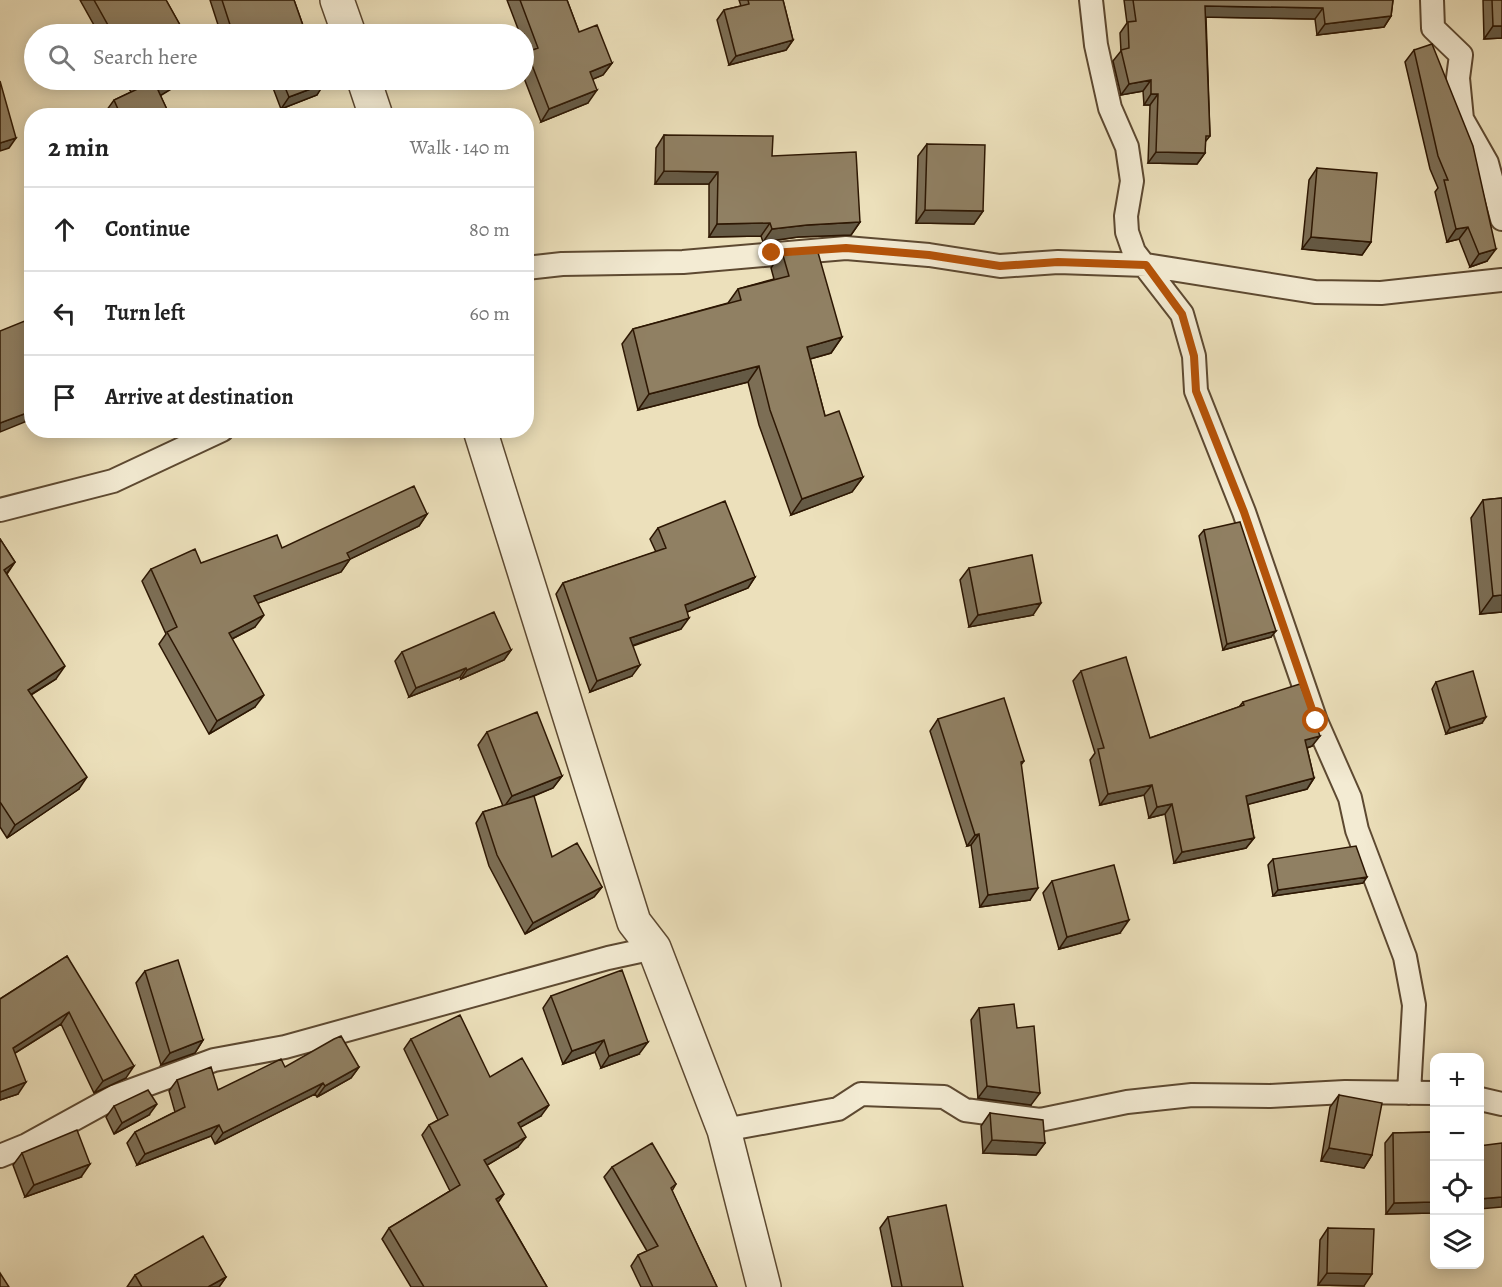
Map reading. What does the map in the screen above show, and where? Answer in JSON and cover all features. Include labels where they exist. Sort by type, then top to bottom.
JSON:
[{"type":"street","points":[[337,0],[345,24]]},
{"type":"street","points":[[367,90],[373,108]]},
{"type":"street","points":[[483,438],[634,922],[654,948],[724,1130],[764,1287]]},
{"type":"lane","points":[[1091,0],[1096,45],[1110,108],[1127,147],[1132,181],[1126,216],[1127,232],[1134,252],[1182,314],[1194,356],[1196,391],[1244,512],[1316,721],[1350,798],[1357,830],[1405,957],[1414,1005],[1409,1093]]},
{"type":"lane","points":[[1432,0],[1433,28],[1461,55],[1458,78],[1462,118],[1487,163],[1502,219]]},
{"type":"lane","points":[[534,267],[562,264],[683,262],[846,248],[929,255],[1000,266],[1058,262],[1146,265],[1315,292],[1381,293],[1502,280],[1502,272]]},
{"type":"lane","points":[[0,510],[113,481],[205,438]]},
{"type":"lane","points":[[0,1156],[27,1145],[116,1096],[214,1060],[285,1047],[608,958],[654,948]]},
{"type":"lane","points":[[724,1130],[838,1109],[861,1094],[944,1097],[965,1110],[1040,1120],[1127,1102],[1192,1095],[1430,1093]]},
{"type":"lane","points":[[1484,1099],[1502,1104]]},
{"type":"building","points":[[94,0],[166,0],[179,24],[107,24]]},
{"type":"building","points":[[222,0],[294,0],[302,24],[230,24]]},
{"type":"building","points":[[520,0],[567,0],[579,32],[597,25],[612,63],[590,72],[597,90],[549,109],[534,70],[534,49],[538,48],[534,37],[534,24],[529,24]]},
{"type":"building","points":[[748,0],[783,0],[793,40],[736,56],[724,10],[749,4]]},
{"type":"building","points":[[1133,0],[1393,0],[1391,16],[1325,24],[1323,8],[1205,6],[1210,136],[1206,136],[1205,153],[1156,152],[1158,94],[1151,94],[1151,80],[1129,84],[1121,50],[1129,48],[1128,22],[1136,21]]},
{"type":"building","points":[[1492,0],[1502,0],[1502,26],[1493,26]]},
{"type":"building","points":[[1432,44],[1473,146],[1496,249],[1479,254],[1468,227],[1456,229],[1444,180],[1448,180],[1438,156],[1414,50]]},
{"type":"building","points":[[0,81],[16,138],[0,143]]},
{"type":"building","points":[[136,90],[158,90],[166,108],[118,108],[114,100]]},
{"type":"building","points":[[286,90],[308,90],[289,97]]},
{"type":"building","points":[[664,135],[773,136],[772,156],[856,152],[860,222],[772,229],[770,223],[717,224],[718,172],[664,171]]},
{"type":"building","points":[[927,144],[985,145],[983,211],[925,210]]},
{"type":"building","points":[[1317,168],[1377,173],[1371,242],[1311,237]]},
{"type":"building","points":[[817,249],[842,337],[807,347],[825,416],[839,411],[863,477],[802,499],[770,410],[759,366],[649,394],[633,329],[741,300],[738,289],[789,276],[782,252]]},
{"type":"building","points":[[24,321],[24,414],[0,423],[0,331]]},
{"type":"building","points":[[414,486],[427,514],[347,553],[350,559],[254,596],[264,615],[229,633],[264,695],[217,721],[167,632],[177,627],[151,569],[195,549],[201,563],[277,535],[282,548]]},
{"type":"building","points":[[1502,498],[1502,595],[1493,596],[1483,500]]},
{"type":"building","points":[[725,501],[755,577],[685,605],[689,618],[630,638],[640,665],[597,681],[563,583],[666,548],[658,528]]},
{"type":"building","points":[[1240,522],[1276,631],[1227,644],[1204,530]]},
{"type":"building","points":[[0,539],[15,562],[4,570],[65,666],[28,690],[87,777],[15,825],[0,802]]},
{"type":"building","points":[[1032,555],[1041,603],[978,615],[969,568]]},
{"type":"building","points":[[494,612],[511,650],[467,670],[466,668],[416,688],[402,652]]},
{"type":"building","points":[[1126,657],[1150,738],[1244,705],[1243,702],[1300,684],[1320,736],[1305,740],[1314,778],[1246,796],[1254,838],[1182,852],[1172,804],[1157,807],[1152,785],[1108,794],[1098,749],[1104,748],[1081,671]]},
{"type":"building","points":[[1473,671],[1486,717],[1450,728],[1436,682]]},
{"type":"building","points":[[1004,698],[1024,761],[1021,762],[1038,888],[988,895],[979,834],[975,835],[938,719]]},
{"type":"building","points":[[537,712],[562,776],[512,796],[487,732]]},
{"type":"building","points":[[534,796],[552,857],[577,843],[602,887],[533,923],[497,855],[483,812]]},
{"type":"building","points":[[1356,846],[1367,877],[1278,890],[1273,859]]},
{"type":"building","points":[[1114,865],[1129,920],[1067,937],[1052,881]]},
{"type":"building","points":[[67,956],[134,1066],[103,1081],[69,1012],[13,1048],[26,1082],[0,1092],[0,999]]},
{"type":"building","points":[[178,960],[203,1040],[170,1053],[145,971]]},
{"type":"building","points":[[622,970],[648,1042],[609,1056],[604,1040],[572,1051],[551,996]]},
{"type":"building","points":[[1014,1004],[1017,1028],[1034,1026],[1040,1093],[987,1086],[979,1008]]},
{"type":"building","points":[[460,1015],[490,1077],[522,1058],[549,1105],[518,1123],[526,1137],[484,1160],[504,1194],[496,1199],[547,1287],[424,1287],[389,1228],[460,1185],[429,1125],[448,1115],[411,1039]]},
{"type":"building","points":[[341,1036],[359,1067],[325,1086],[323,1083],[223,1133],[219,1125],[145,1154],[135,1132],[185,1107],[177,1080],[211,1067],[218,1090],[281,1059],[285,1067]]},
{"type":"building","points":[[148,1090],[157,1104],[122,1123],[114,1106]]},
{"type":"building","points":[[1339,1095],[1382,1103],[1372,1155],[1329,1148]]},
{"type":"building","points":[[990,1113],[1043,1120],[1045,1143],[992,1140]]},
{"type":"building","points":[[77,1130],[90,1164],[34,1185],[22,1153]]},
{"type":"building","points":[[1430,1132],[1430,1202],[1394,1203],[1393,1133]]},
{"type":"building","points":[[652,1143],[676,1184],[671,1188],[717,1287],[653,1287],[638,1255],[658,1246],[612,1167]]},
{"type":"building","points":[[1502,1143],[1502,1197],[1484,1199],[1484,1145]]},
{"type":"building","points":[[946,1205],[963,1287],[902,1287],[888,1217]]},
{"type":"building","points":[[1328,1228],[1374,1229],[1372,1274],[1327,1273]]},
{"type":"building","points":[[203,1236],[226,1277],[208,1287],[142,1287],[135,1275]]},
{"type":"building","points":[[0,1273],[9,1287],[0,1287]]},
{"type":"route","points":[[772,253],[846,248],[929,255],[1000,266],[1058,262],[1146,265],[1182,314],[1194,356],[1196,391],[1244,512],[1316,721]]}]
